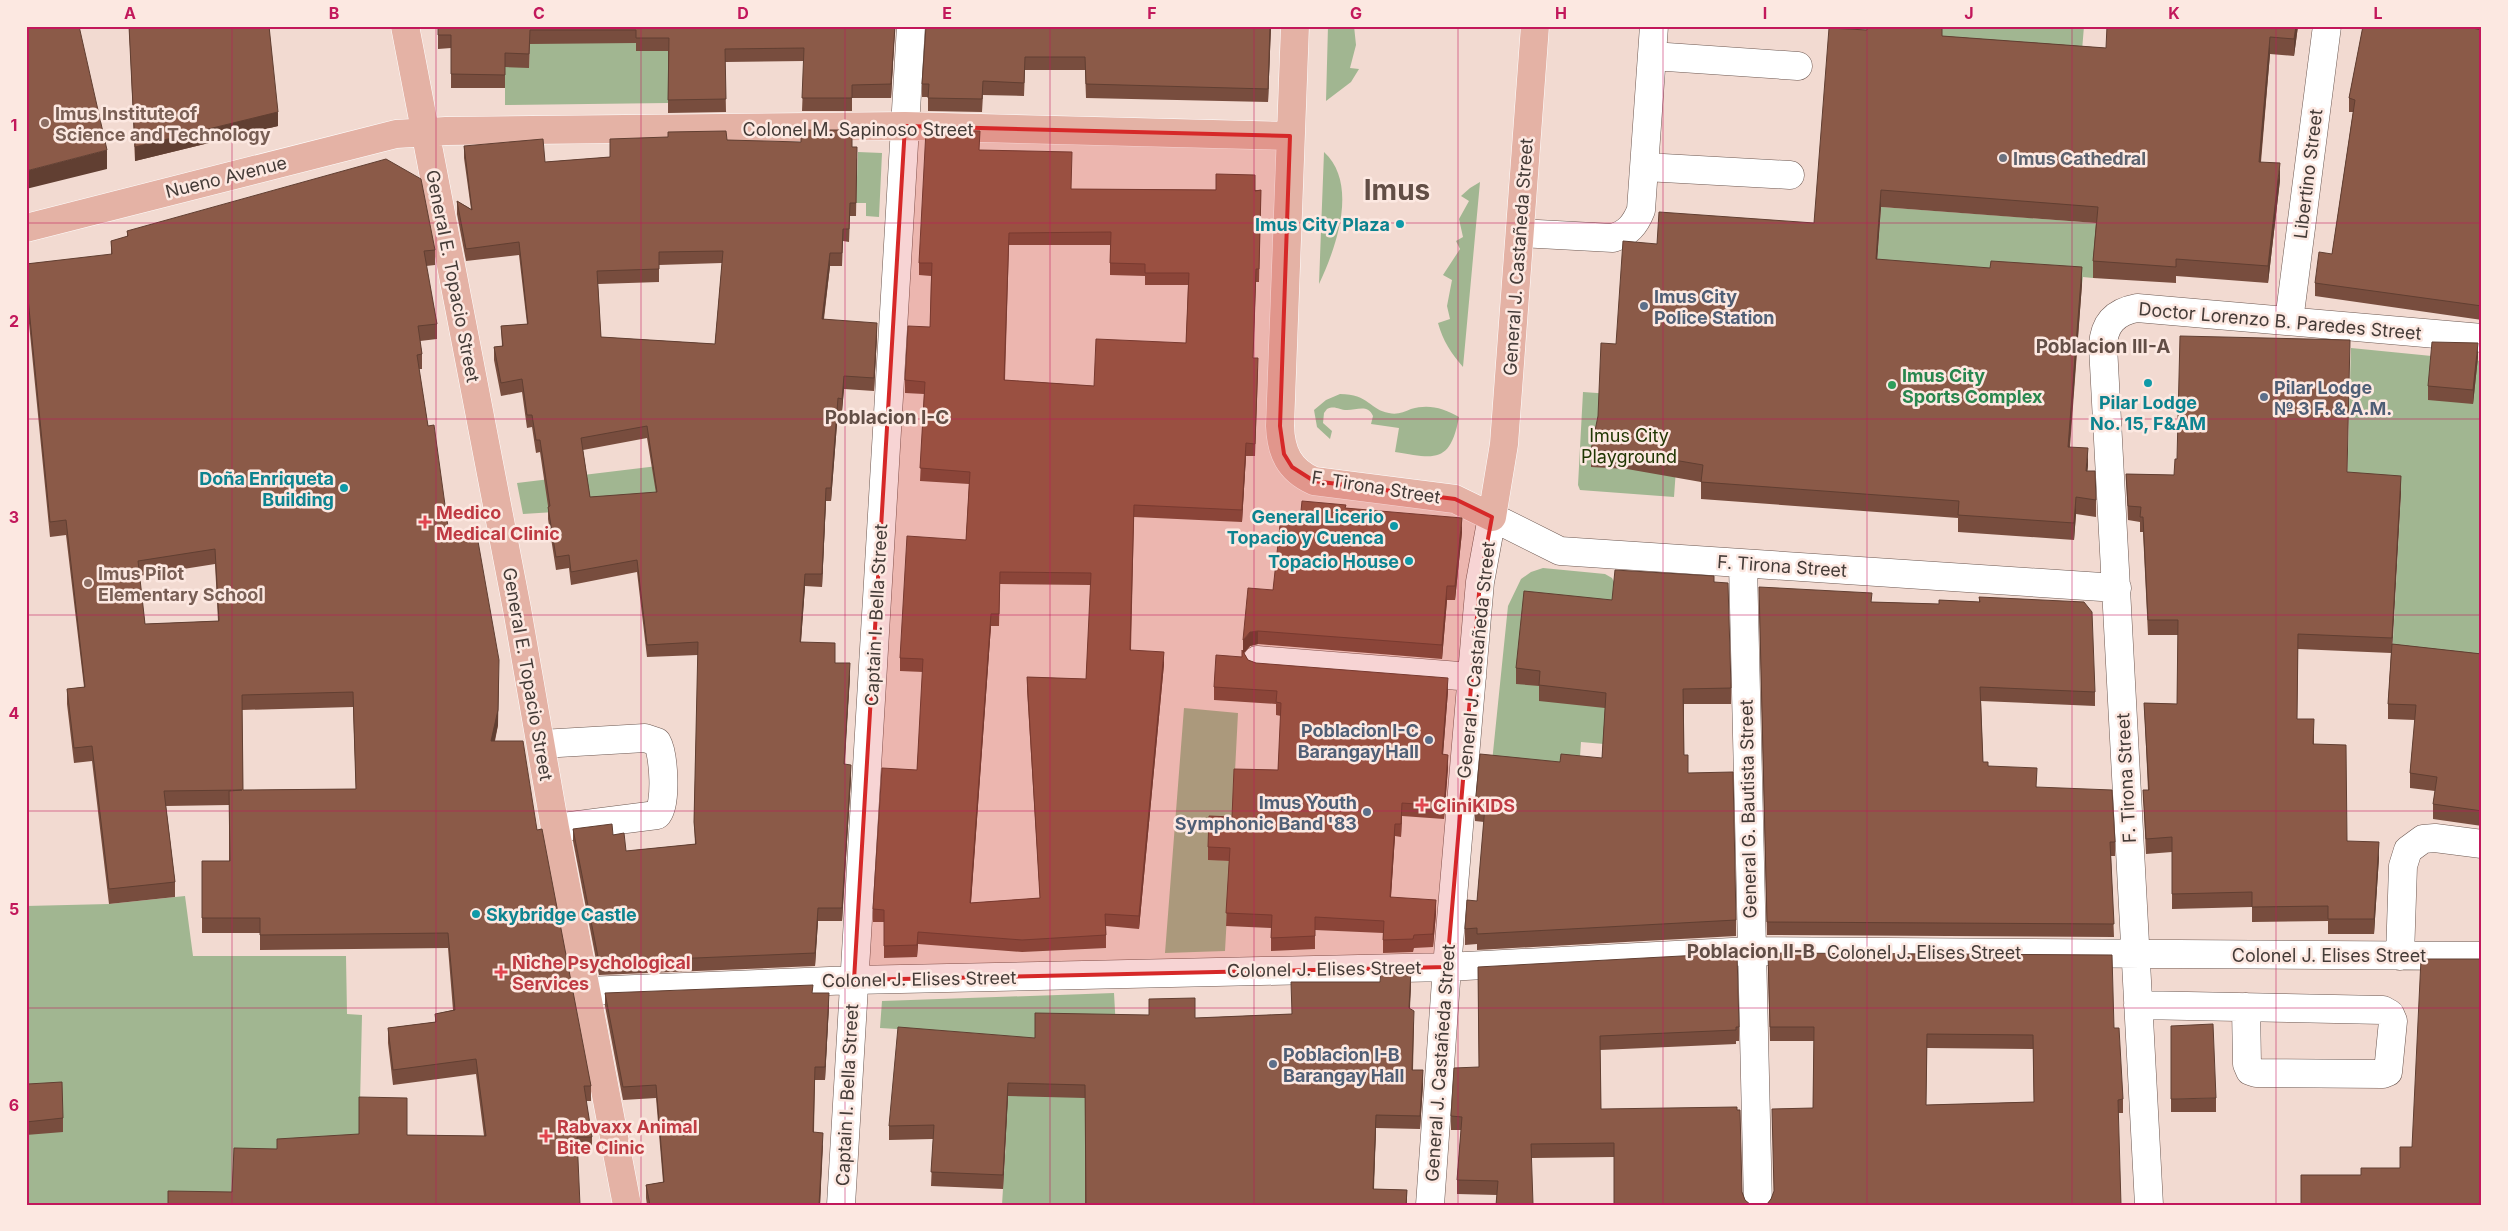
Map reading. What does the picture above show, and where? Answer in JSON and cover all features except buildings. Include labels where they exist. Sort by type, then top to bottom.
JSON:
[{"type":"main road","name":"General E. Topacio Street","points":[[405,26],[427,132],[627,1205]]},
{"type":"main road","name":"F. Tirona Street","points":[[1295,26],[1280,426],[1284,454],[1292,467],[1302,476],[1314,480],[1455,499],[1492,517]]},
{"type":"main road","name":"General J. Castañeda Street","points":[[1492,517],[1504,444],[1535,26]]},
{"type":"main road","name":"Colonel M. Sapinoso Street","points":[[427,132],[905,126],[1290,136]]},
{"type":"main road","name":"Nueno Avenue","points":[[26,228],[396,134],[427,132]]},
{"type":"street","name":"Captain I. Bella Street","points":[[841,1205],[911,26]]},
{"type":"street","points":[[1520,233],[1603,238],[1623,234],[1637,221],[1641,210],[1654,26]]},
{"type":"street","name":"Libertino Street","points":[[2289,321],[2327,26]]},
{"type":"street","points":[[1652,56],[1798,66]]},
{"type":"street","points":[[1644,166],[1790,175]]},
{"type":"street","name":"Doctor Lorenzo B. Paredes Street","points":[[2117,588],[2103,346],[2106,328],[2118,314],[2136,308],[2482,338]]},
{"type":"street","name":"F. Tirona Street","points":[[1492,517],[1560,551],[2117,588],[2149,1205]]},
{"type":"street","name":"General J. Castañeda Street","points":[[1430,1205],[1447,966],[1480,582],[1492,517]]},
{"type":"street","name":"General G. Bautista Street","points":[[1743,564],[1758,1205]]},
{"type":"street","points":[[1257,660],[1472,677]]},
{"type":"street","points":[[541,744],[645,738],[657,742],[661,752],[663,806],[657,815],[556,828]]},
{"type":"street","points":[[2400,956],[2403,866],[2408,850],[2423,839],[2482,844]]},
{"type":"street","name":"Colonel J. Elises Street","points":[[586,991],[854,980],[1447,966],[1752,951],[2482,956]]},
{"type":"street","points":[[2138,1005],[2246,1007],[2383,1010],[2390,1014],[2393,1021],[2388,1072],[2383,1074],[2295,1074],[2256,1073],[2250,1071],[2247,1064],[2246,1007]]},
{"type":"highlighted area","points":[[905,126],[1290,136],[1280,426],[1284,454],[1292,467],[1314,481],[1455,499],[1492,517],[1480,582],[1447,967],[854,980]]},
{"type":"green space","points":[[636,26],[636,51],[669,51],[668,103],[505,105],[505,67],[529,67],[530,44]]},
{"type":"green space","points":[[1328,26],[1354,26],[1356,45],[1350,68],[1359,69],[1351,82],[1326,101]]},
{"type":"green space","points":[[1831,26],[2084,26],[2081,63],[1829,45]]},
{"type":"green space","points":[[858,152],[882,153],[879,217],[866,216],[866,203],[856,203]]},
{"type":"green space","points":[[1324,152],[1335,165],[1340,181],[1342,198],[1341,217],[1337,235],[1332,253],[1319,284]]},
{"type":"green space","points":[[1480,182],[1463,367],[1442,336],[1438,323],[1450,319],[1447,306],[1452,280],[1443,275],[1460,249],[1456,241],[1463,237],[1459,219],[1469,201],[1461,196]]},
{"type":"green space","points":[[1881,207],[2098,223],[2093,278],[2083,277],[2082,284],[1876,276]]},
{"type":"green space","points":[[2351,348],[2482,361],[2482,669],[2392,658],[2401,491],[2347,487]]},
{"type":"green space","name":"Imus City Playground","points":[[1583,392],[1681,399],[1674,497],[1580,490],[1578,485]]},
{"type":"green space","points":[[1340,394],[1363,399],[1377,409],[1392,414],[1424,407],[1447,411],[1459,417],[1451,444],[1438,455],[1420,456],[1395,452],[1399,428],[1371,424],[1373,416],[1371,412],[1362,408],[1347,410],[1332,407],[1327,409],[1324,413],[1323,423],[1332,431],[1330,439],[1317,427],[1314,410],[1326,400]]},
{"type":"green space","points":[[666,465],[665,505],[523,514],[517,483]]},
{"type":"green space","points":[[1543,568],[1605,574],[1612,578],[1614,582],[1604,744],[1581,742],[1579,772],[1491,772],[1508,606],[1521,579],[1531,572]]},
{"type":"green space","points":[[1184,708],[1238,713],[1232,830],[1208,859],[1230,861],[1225,951],[1165,953]]},
{"type":"green space","points":[[185,896],[193,956],[346,956],[347,1014],[362,1015],[359,1149],[232,1205],[26,1205],[26,906],[109,904]]},
{"type":"green space","points":[[1114,993],[1122,1136],[1085,1137],[1085,1205],[1002,1205],[1006,1139],[980,1034],[880,1028],[882,1001]]},
{"type":"place","name":"Imus Institute of Science and Technology","points":[[45,123]]},
{"type":"place","name":"Imus Cathedral","points":[[2003,158]]},
{"type":"place","name":"Imus City Plaza","points":[[1400,224]]},
{"type":"place","name":"Imus City Police Station","points":[[1644,306]]},
{"type":"place","name":"Pilar Lodge No. 15, F&AM","points":[[2148,383]]},
{"type":"place","name":"Imus City Sports Complex","points":[[1892,385]]},
{"type":"place","name":"Pilar Lodge № 3 F. & A.M.","points":[[2264,397]]},
{"type":"place","name":"Doña Enriqueta Building","points":[[344,488]]},
{"type":"place","name":"Medico Medical Clinic","points":[[425,522]]},
{"type":"place","name":"General Licerio Topacio y Cuenca","points":[[1394,526]]},
{"type":"place","name":"Topacio House","points":[[1409,561]]},
{"type":"place","name":"Imus Pilot Elementary School","points":[[88,583]]},
{"type":"place","name":"Poblacion I-C Barangay Hall","points":[[1429,740]]},
{"type":"place","name":"CliniKIDS","points":[[1422,805]]},
{"type":"place","name":"Imus Youth Symphonic Band '83","points":[[1367,812]]},
{"type":"place","name":"Skybridge Castle","points":[[476,914]]},
{"type":"place","name":"Niche Psychological Services","points":[[501,972]]},
{"type":"place","name":"Poblacion I-B Barangay Hall","points":[[1273,1064]]},
{"type":"place","name":"Rabvaxx Animal Bite Clinic","points":[[546,1136]]},
{"type":"district","name":"Imus","points":[[1397,190]]},
{"type":"district","name":"Poblacion III-A","points":[[2103,346]]},
{"type":"district","name":"Poblacion I-C","points":[[887,417]]},
{"type":"district","name":"Poblacion II-B","points":[[1751,951]]}]
